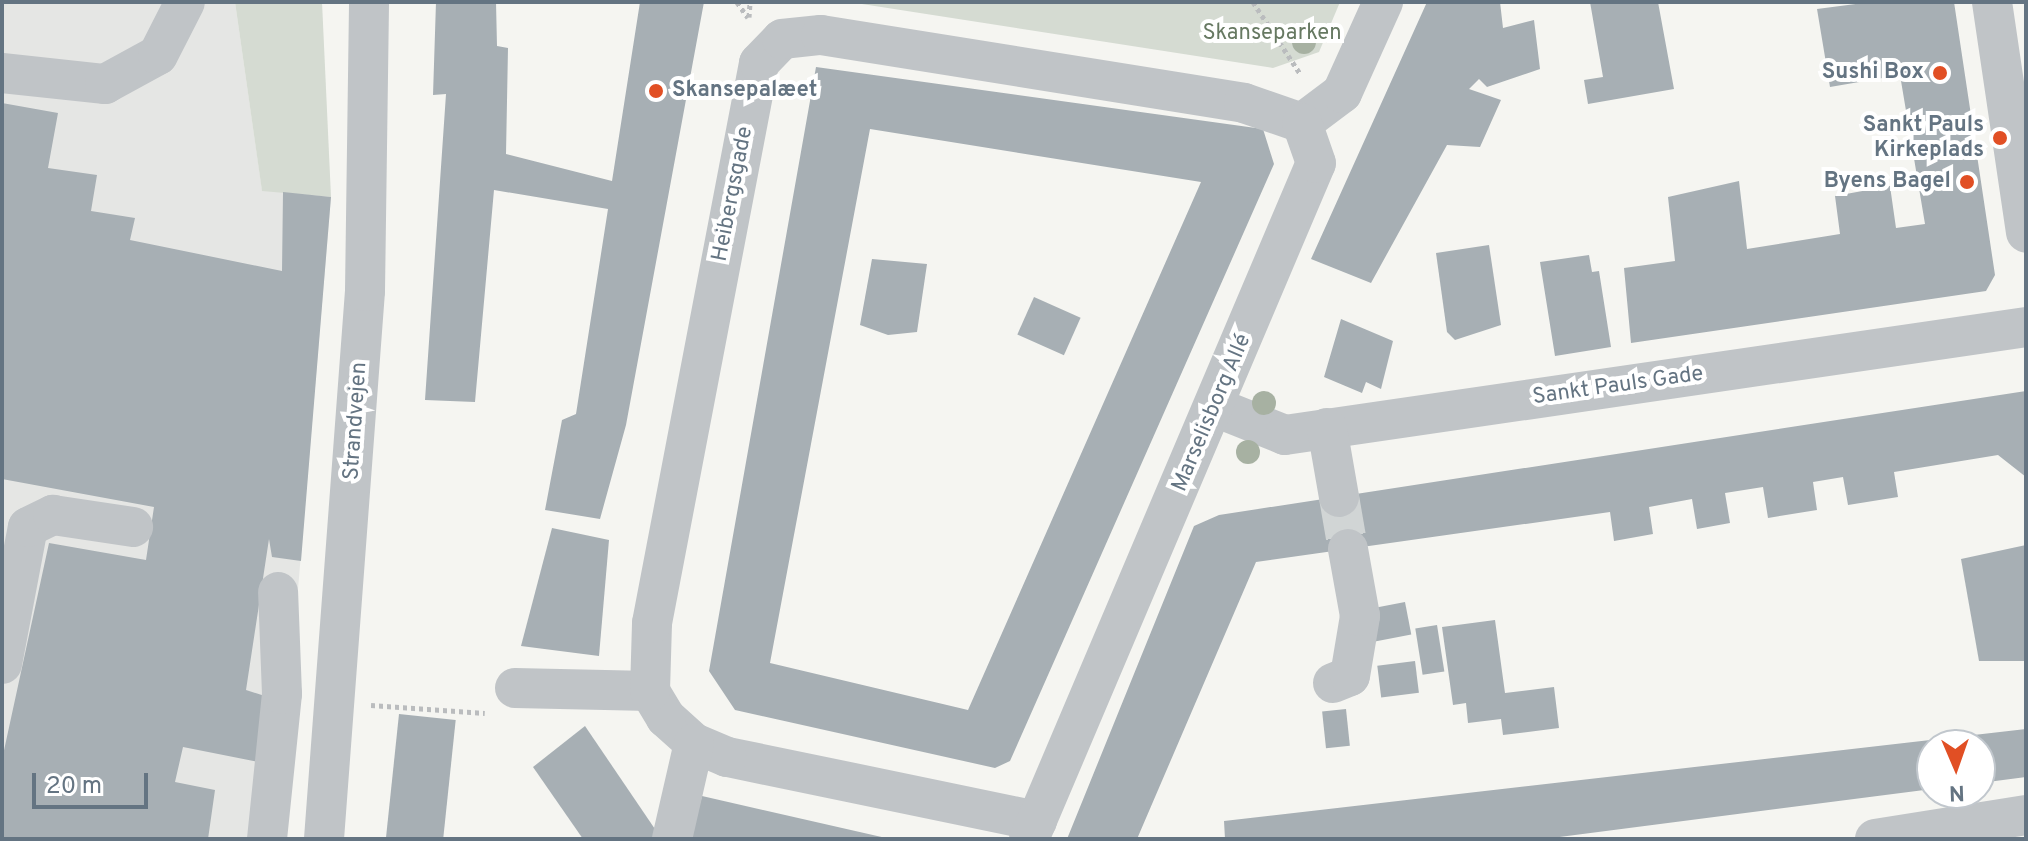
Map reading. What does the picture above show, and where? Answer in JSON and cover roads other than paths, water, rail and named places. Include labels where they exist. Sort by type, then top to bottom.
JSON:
[{"type":"street","points":[[2,73],[105,84],[158,55],[185,2]]},
{"type":"street","name":"Strandvejen","points":[[324,839],[365,291],[369,2]]},
{"type":"street","points":[[1302,123],[1342,93],[1383,2]]},
{"type":"street","points":[[1992,2],[2026,233]]},
{"type":"street","name":"Heibergsgade","points":[[650,691],[655,608],[754,82],[771,45],[821,35],[1244,103],[1302,123]]},
{"type":"street","name":"Marselisborg Allé","points":[[1033,830],[1316,163],[1302,123]]},
{"type":"street","name":"Sankt Pauls Gade","points":[[1215,407],[1285,435],[2026,327]]},
{"type":"street","points":[[1327,428],[1339,497]]},
{"type":"street","points":[[2,664],[28,527],[53,515],[133,527]]},
{"type":"street","points":[[1333,683],[1350,676],[1360,616],[1348,549]]},
{"type":"street","points":[[267,839],[282,694],[278,592]]},
{"type":"street","points":[[503,701],[650,691],[666,718],[694,743],[727,757],[1033,830]]},
{"type":"street","points":[[672,839],[694,743]]},
{"type":"street","points":[[1875,839],[2026,815]]},
{"type":"tunnel","points":[[1339,497],[1348,549]]},
{"type":"place","name":"Sushi Box","points":[[1940,73]]},
{"type":"place","name":"Skansepalæet","points":[[656,91]]},
{"type":"place","name":"Sankt Pauls Kirkeplads","points":[[2000,138]]},
{"type":"place","name":"Byens Bagel","points":[[1967,182]]},
{"type":"park label","name":"Skanseparken","points":[[1272,34]]}]
